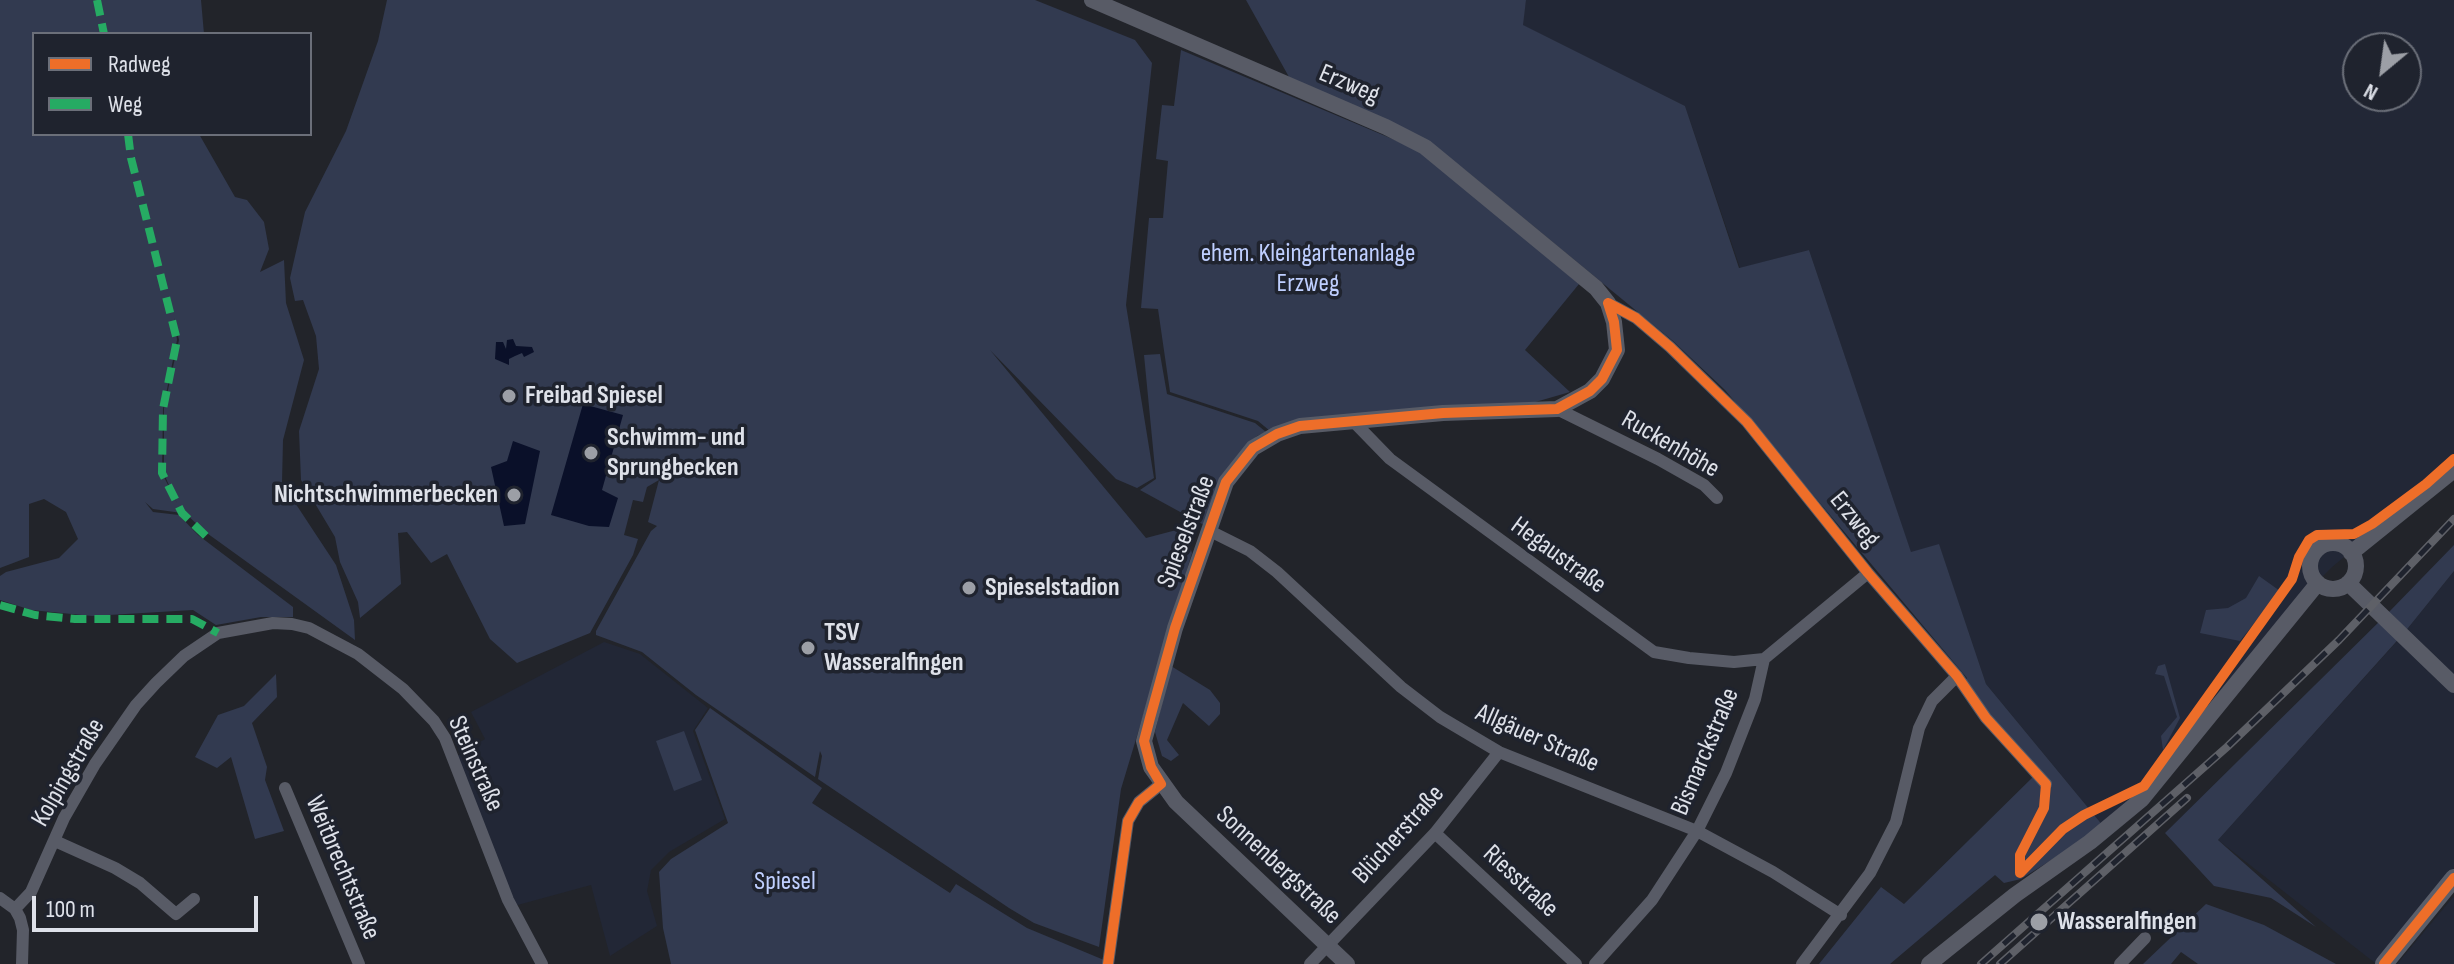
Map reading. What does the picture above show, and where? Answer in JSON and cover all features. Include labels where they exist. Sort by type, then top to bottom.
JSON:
[{"type":"main road","points":[[2384,964],[2454,878]]},
{"type":"street","name":"Erzweg","points":[[1092,0],[1386,127],[1425,147],[1527,229],[1596,288],[1608,303],[1647,328],[1723,396],[1957,676],[1986,718],[2046,784]]},
{"type":"street","name":"Spieselstraße","points":[[1176,802],[1151,767],[1144,741],[1175,628],[1208,530],[1226,482],[1253,448],[1277,434],[1300,426],[1443,413],[1557,409],[1590,391],[1602,379],[1617,350],[1608,303]]},
{"type":"street","name":"Ruckenhöhe","points":[[1557,409],[1658,459],[1704,485],[1717,498]]},
{"type":"street","name":"Hegaustraße","points":[[1353,421],[1390,459],[1654,652],[1734,662],[1764,659]]},
{"type":"street","points":[[2351,553],[2454,470]]},
{"type":"street","name":"Allgäuer Straße","points":[[1208,530],[1250,551],[1277,572],[1401,687],[1440,717],[1499,752],[1697,831],[1773,872],[1841,915]]},
{"type":"street","points":[[2337,544],[2351,553],[2355,571],[2348,583],[2335,589],[2318,583],[2310,569],[2310,561],[2317,549],[2337,544]]},
{"type":"street","points":[[1764,659],[1868,573]]},
{"type":"street","points":[[1929,964],[2046,870],[2090,842],[2142,799],[2318,583]]},
{"type":"street","points":[[2348,583],[2454,685]]},
{"type":"street","name":"Steinstraße","points":[[218,633],[273,623],[309,628],[358,654],[423,708],[445,738],[508,900],[542,964]]},
{"type":"street","name":"Kolpingstraße","points":[[15,909],[31,892],[78,791],[136,705],[184,656],[218,633]]},
{"type":"street","name":"Bismarckstraße","points":[[1595,964],[1652,900],[1697,831],[1726,773],[1755,699],[1764,659]]},
{"type":"street","points":[[1802,964],[1870,873],[1896,822],[1919,728],[1932,701],[1957,676]]},
{"type":"street","name":"Blücherstraße","points":[[1310,964],[1435,833],[1499,752]]},
{"type":"street","points":[[1108,964],[1128,821],[1139,802],[1161,784]]},
{"type":"street","name":"Weitbrechtstraße","points":[[285,788],[359,964]]},
{"type":"street","name":"Sonnenbergstraße","points":[[1176,802],[1347,964]]},
{"type":"street","name":"Riesstraße","points":[[1435,833],[1576,964]]},
{"type":"street","points":[[55,841],[140,883],[176,914],[194,899]]},
{"type":"street","points":[[0,898],[15,909],[23,930],[22,964]]},
{"type":"street","points":[[2120,964],[2145,938]]},
{"type":"shaded area","points":[[1526,0],[2454,0],[2454,468],[2332,567],[2296,603],[2141,797],[2104,827],[1986,684],[1939,545],[1911,553],[1809,250],[1740,268],[1685,106],[1522,25]]},
{"type":"shaded area","points":[[513,339],[516,346],[532,347],[534,352],[509,359],[509,365],[495,359],[496,342],[503,342],[506,349],[507,340]]},
{"type":"shaded area","name":"Schwimm- und Sprungbecken","points":[[583,404],[623,415],[602,490],[618,498],[609,527],[589,526],[551,515]]},
{"type":"shaded area","name":"Nichtschwimmerbecken","points":[[513,441],[540,451],[525,524],[504,526],[491,467],[507,461]]},
{"type":"shaded area","points":[[2454,571],[2454,682],[2404,633]]},
{"type":"shaded area","points":[[2400,638],[2454,692],[2454,868],[2375,963],[2218,840]]},
{"type":"shaded area","points":[[604,642],[640,654],[708,708],[693,731],[725,819],[669,852],[651,870],[647,891],[657,926],[610,956],[591,885],[514,906],[457,756],[485,739],[471,712]]},
{"type":"shaded area","points":[[2454,896],[2454,964],[2397,964]]},
{"type":"green space","points":[[0,0],[201,0],[204,32],[32,32],[32,136],[200,136],[235,197],[247,200],[264,222],[269,249],[260,272],[284,260],[286,303],[304,360],[283,440],[282,483],[336,565],[354,620],[355,640],[204,531],[181,509],[182,513],[153,509],[145,502],[153,512],[179,515],[198,535],[293,607],[293,617],[261,617],[216,625],[193,610],[92,616],[31,610],[0,600],[0,576],[59,558],[78,539],[66,512],[44,499],[29,504],[29,557],[0,568]],"holes":[[[174,318],[179,340],[164,408],[164,474],[177,503],[162,473],[163,409],[177,340]]]},
{"type":"green space","points":[[387,0],[1035,0],[1135,40],[1152,63],[1126,305],[1154,478],[1137,488],[1116,479],[990,350],[1146,538],[1184,528],[1192,553],[1121,789],[1099,947],[1034,923],[818,779],[820,751],[815,777],[696,695],[642,652],[596,635],[651,531],[657,526],[648,522],[659,480],[647,487],[643,502],[633,500],[624,535],[638,539],[633,555],[590,633],[517,663],[490,639],[447,554],[431,563],[407,532],[398,533],[401,584],[360,618],[358,602],[340,562],[335,537],[301,480],[299,431],[319,369],[316,336],[303,300],[295,301],[290,278],[305,212],[346,131],[378,41]]},
{"type":"green space","points":[[1246,0],[1526,0],[1523,25],[1685,106],[1739,268],[1809,250],[1911,552],[1939,544],[1986,684],[2104,827],[2021,879],[2004,883],[1995,875],[1890,964],[1819,964],[1881,887],[1904,904],[2037,773],[1962,687],[1967,678],[1725,390],[1673,341],[1465,170],[1428,144],[1289,77]]},
{"type":"green space","name":"ehem. Kleingartenanlage Erzweg","points":[[1181,50],[1421,151],[1579,284],[1525,350],[1570,392],[1518,407],[1270,431],[1258,421],[1170,392],[1158,309],[1141,308],[1149,218],[1163,218],[1168,161],[1156,159],[1162,105],[1174,106]]},
{"type":"green space","points":[[1160,354],[1167,394],[1255,423],[1266,432],[1257,436],[1222,479],[1204,525],[1140,490],[1156,479],[1144,355]]},
{"type":"green space","points":[[2454,545],[2454,571],[2404,633],[2218,840],[2316,927],[2271,898],[2214,886],[2165,833]]},
{"type":"green space","points":[[2259,576],[2280,591],[2240,641],[2200,633],[2206,610],[2228,608],[2246,598]]},
{"type":"green space","points":[[2165,664],[2180,718],[2163,750],[2161,736],[2177,717],[2164,676],[2155,674],[2158,666]]},
{"type":"green space","points":[[1171,666],[1210,690],[1220,703],[1220,714],[1209,726],[1183,703],[1167,740],[1179,755],[1171,761],[1162,756],[1155,732]]},
{"type":"green space","points":[[276,674],[277,697],[252,723],[267,767],[265,780],[284,831],[255,839],[231,757],[217,768],[195,757],[218,715],[244,706]]},
{"type":"green space","name":"Spiesel","points":[[710,708],[822,788],[812,803],[950,893],[956,884],[1027,928],[1104,960],[1103,964],[671,964],[663,928],[659,872],[671,859],[728,823],[695,730]]},
{"type":"green space","points":[[684,731],[702,780],[674,791],[656,741]]},
{"type":"green space","points":[[2206,904],[2264,925],[2336,964],[2198,964],[2181,952],[2171,964],[2143,964]]},
{"type":"railway","points":[[1981,964],[2227,747],[2339,640],[2454,519]]},
{"type":"railway","points":[[2000,964],[2187,798]]},
{"type":"marked path","points":[[97,0],[104,32]]},
{"type":"marked path","points":[[128,136],[131,158],[177,340],[163,409],[162,473],[182,513],[207,537]]},
{"type":"marked path","points":[[0,605],[35,615],[75,619],[192,619],[218,633]]},
{"type":"cycle path","points":[[1608,303],[1636,318],[1670,347],[1747,422],[1868,573],[1957,676],[1986,718],[2046,784],[2044,808],[2020,855],[2020,873]]},
{"type":"cycle path","points":[[1108,964],[1128,821],[1139,802],[1161,784],[1151,767],[1144,741],[1175,628],[1226,482],[1253,448],[1277,434],[1300,426],[1443,413],[1557,409],[1590,391],[1602,379],[1617,350],[1608,303]]},
{"type":"cycle path","points":[[2020,873],[2063,829],[2084,815],[2144,786],[2292,579],[2309,540],[2317,535],[2354,534],[2372,524],[2454,459]]},
{"type":"cycle path","points":[[2384,964],[2454,878]]},
{"type":"place","name":"Freibad Spiesel","points":[[509,396]]},
{"type":"place","name":"Schwimm- und Sprungbecken","points":[[591,453]]},
{"type":"place","name":"Nichtschwimmerbecken","points":[[514,495]]},
{"type":"place","name":"Spieselstadion","points":[[969,588]]},
{"type":"place","name":"TSV Wasseralfingen","points":[[808,648]]},
{"type":"place","name":"Wasseralfingen","points":[[2039,922]]}]
